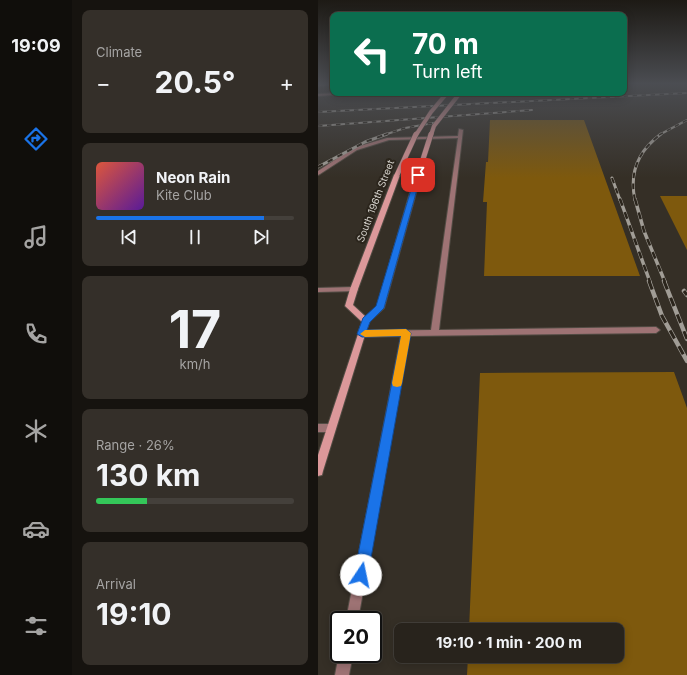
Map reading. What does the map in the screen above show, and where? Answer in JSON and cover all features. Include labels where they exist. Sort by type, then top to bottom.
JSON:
[{"type":"main road","name":"South 196th Street","points":[[366,320],[349,306],[354,289],[405,152],[421,125],[430,114]]},
{"type":"main road","points":[[318,471],[366,320],[380,308],[418,175],[434,126],[443,114]]},
{"type":"street","points":[[318,173],[355,149],[389,139],[460,134],[436,332]]},
{"type":"street","points":[[318,290],[354,289]]},
{"type":"street","points":[[362,334],[656,330]]},
{"type":"street","points":[[354,611],[406,333]]},
{"type":"street","points":[[318,428],[331,428]]},
{"type":"street","points":[[342,675],[344,663]]},
{"type":"building","points":[[490,120],[584,120],[640,276],[484,276],[487,202],[483,202],[486,162],[488,162]]},
{"type":"building","points":[[660,196],[687,196],[687,250]]},
{"type":"building","points":[[674,372],[687,408],[687,675],[467,675],[468,663],[624,663],[624,623],[469,623],[480,373]]},
{"type":"railway","points":[[318,126],[472,114]]},
{"type":"railway","points":[[659,135],[687,120]]},
{"type":"railway","points":[[387,134],[405,128],[439,122]]},
{"type":"railway","points":[[318,167],[365,142],[387,134]]},
{"type":"railway","points":[[635,200],[633,181],[637,163],[646,148],[661,134]]},
{"type":"railway","points":[[612,178],[620,200]]},
{"type":"railway","points":[[620,199],[650,282]]},
{"type":"railway","points":[[635,199],[644,231],[665,282]]},
{"type":"railway","points":[[649,281],[662,316],[687,361]]},
{"type":"railway","points":[[664,281],[687,339]]},
{"type":"railway","points":[[684,291],[687,295]]},
{"type":"slow traffic","points":[[365,334],[406,333],[397,383]]},
{"type":"route","points":[[361,575],[406,333],[362,334],[366,320],[380,308],[418,175]]}]
